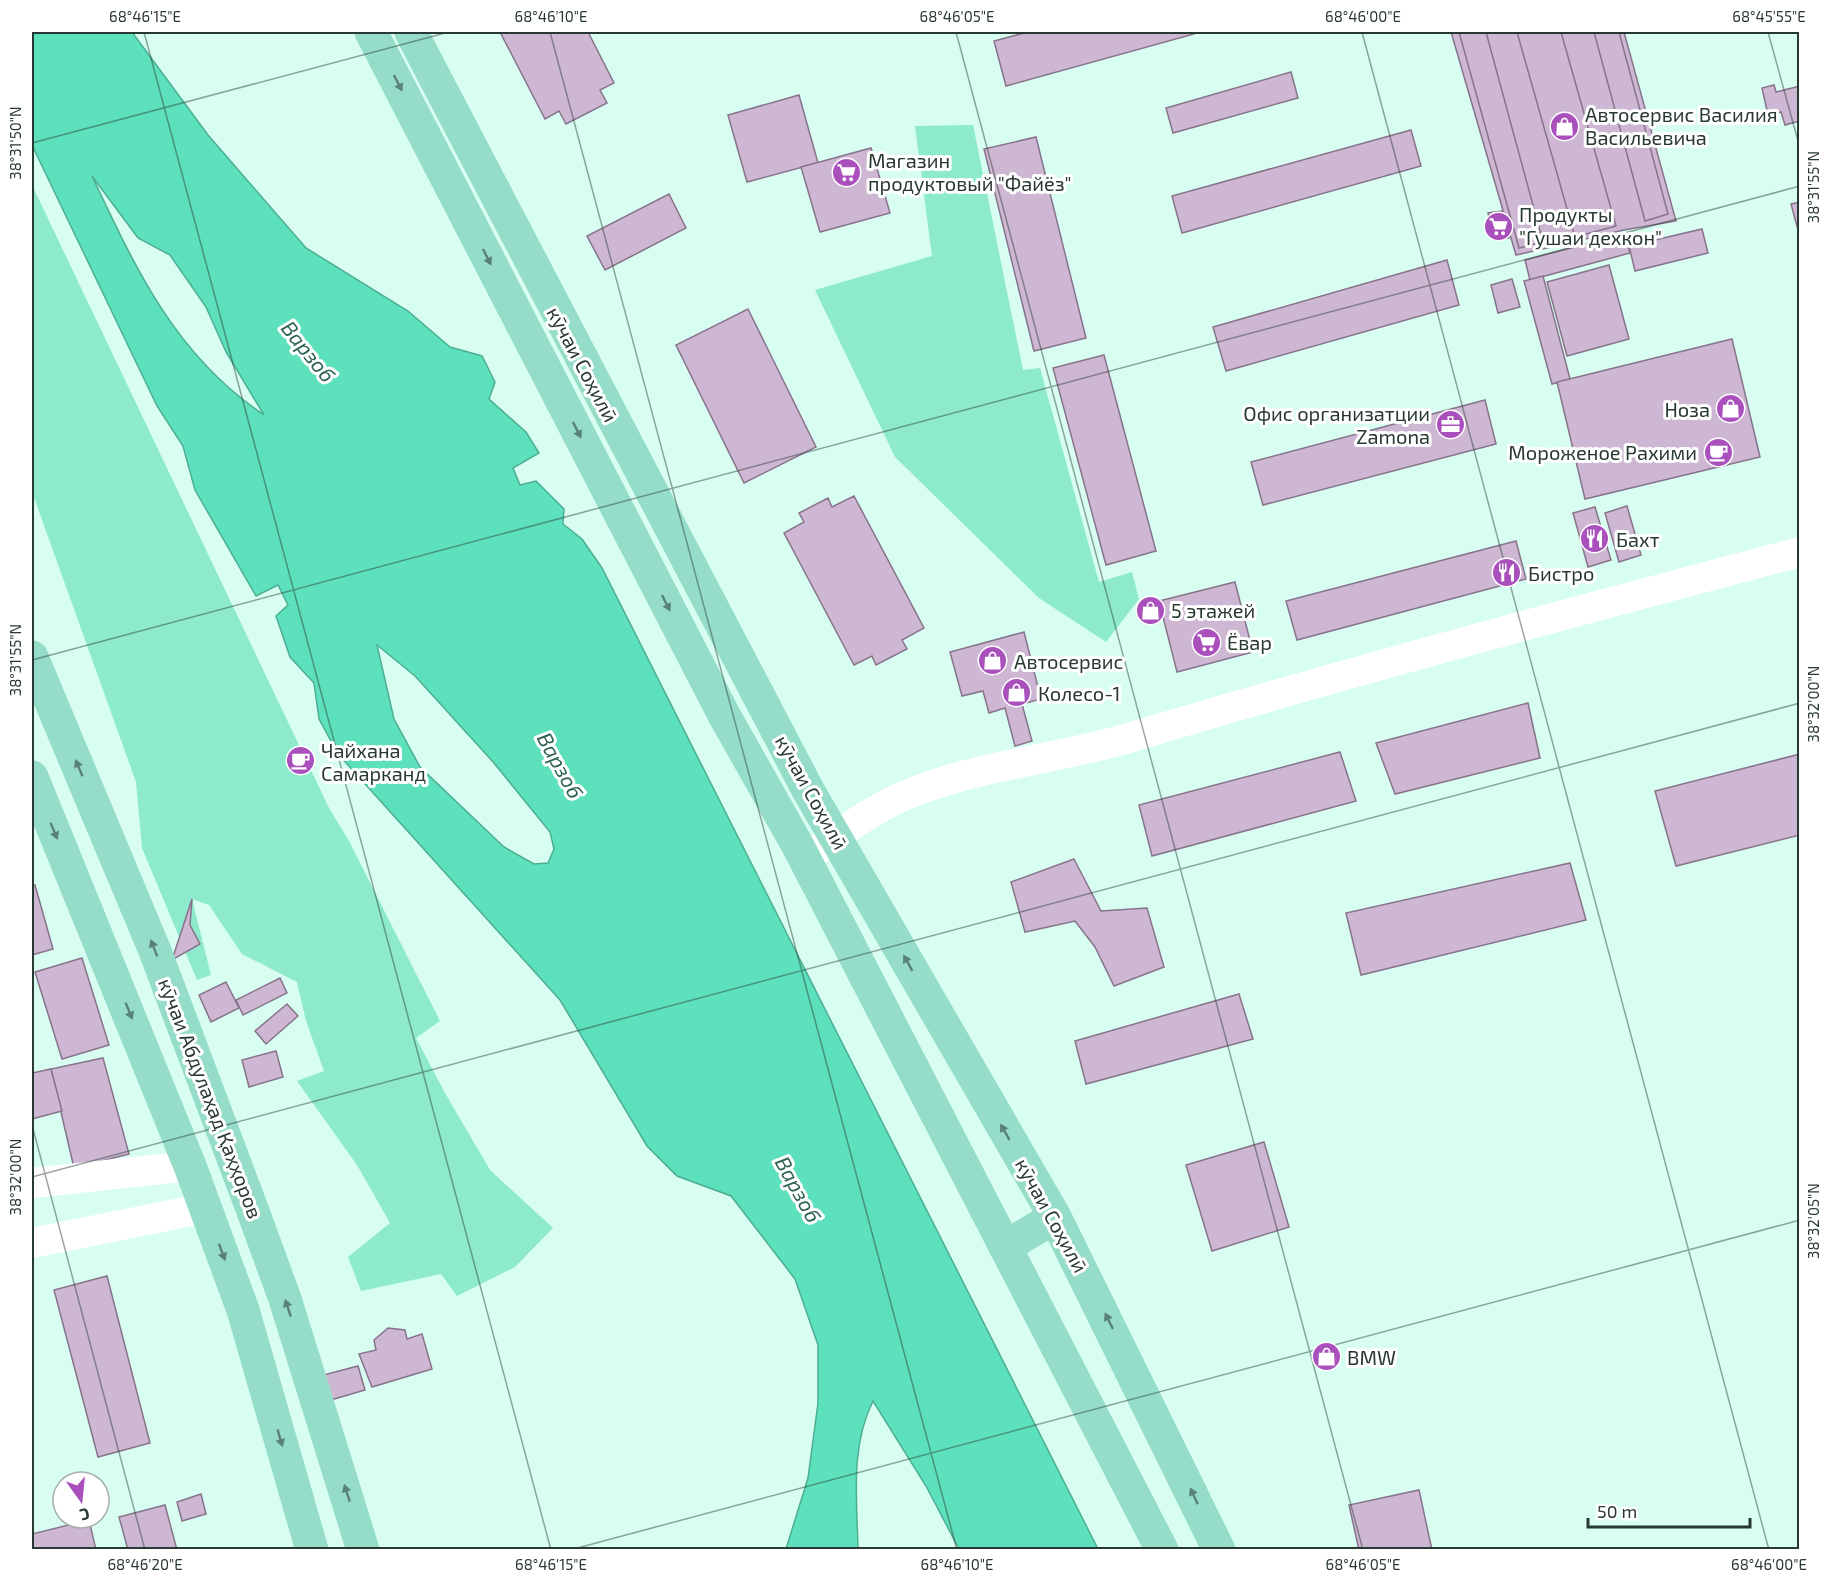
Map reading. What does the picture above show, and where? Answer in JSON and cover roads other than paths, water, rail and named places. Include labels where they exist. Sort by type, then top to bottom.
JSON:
[{"type":"main road","points":[[371,32],[724,715],[804,860],[1161,1550]]},
{"type":"main road","name":"кӯчаи Соҳилӣ","points":[[411,32],[796,769],[1055,1217],[1219,1550]]},
{"type":"main road","name":"кӯчаи Абдулаҳад Қаҳҳоров","points":[[32,657],[155,951],[251,1206],[285,1299],[363,1550]]},
{"type":"main road","points":[[32,777],[190,1166],[243,1310],[312,1550]]},
{"type":"main road","points":[[1005,1247],[1055,1217]]},
{"type":"street","points":[[804,860],[880,808],[916,791],[991,770],[1100,746],[1562,615],[1800,552]]},
{"type":"street","points":[[32,1183],[190,1166]]},
{"type":"street","points":[[32,1243],[206,1208]]},
{"type":"water","name":"Варзоб","points":[[32,32],[132,32],[208,135],[306,248],[408,311],[450,347],[482,356],[495,382],[489,399],[526,432],[539,453],[513,468],[520,485],[536,481],[564,509],[563,524],[582,539],[602,568],[1098,1549],[959,1549],[926,1486],[873,1401],[861,1436],[856,1474],[858,1549],[786,1549],[808,1478],[818,1403],[818,1345],[795,1279],[731,1196],[677,1176],[647,1146],[560,1000],[338,754],[319,719],[314,683],[290,657],[276,616],[288,605],[278,585],[256,596],[195,490],[183,446],[157,406],[32,145]],"holes":[[[92,176],[138,238],[170,255],[206,307],[226,352],[264,415],[233,391],[182,338],[142,277]],[[377,645],[415,676],[494,763],[550,832],[554,849],[548,863],[534,864],[504,847],[420,767],[394,719]]]},
{"type":"place","name":"Автосервис Василия Васильевича","points":[[1564,126]]},
{"type":"place","name":"Магазин продуктовый \"Файёз\"","points":[[847,172]]},
{"type":"place","name":"Продукты \"Гушаи дехкон\"","points":[[1498,226]]},
{"type":"place","name":"Ноза","points":[[1731,409]]},
{"type":"place","name":"Офис организатции Zamona","points":[[1451,425]]},
{"type":"place","name":"Мороженое Рахими","points":[[1718,452]]},
{"type":"place","name":"Бахт","points":[[1595,539]]},
{"type":"place","name":"Бистро","points":[[1507,573]]},
{"type":"place","name":"5 этажей","points":[[1150,610]]},
{"type":"place","name":"Ёвар","points":[[1206,642]]},
{"type":"place","name":"Автосервис","points":[[993,661]]},
{"type":"place","name":"Колесо-1","points":[[1017,693]]},
{"type":"place","name":"Чайхана Самарканд","points":[[300,761]]},
{"type":"place","name":"BMW","points":[[1326,1357]]}]
